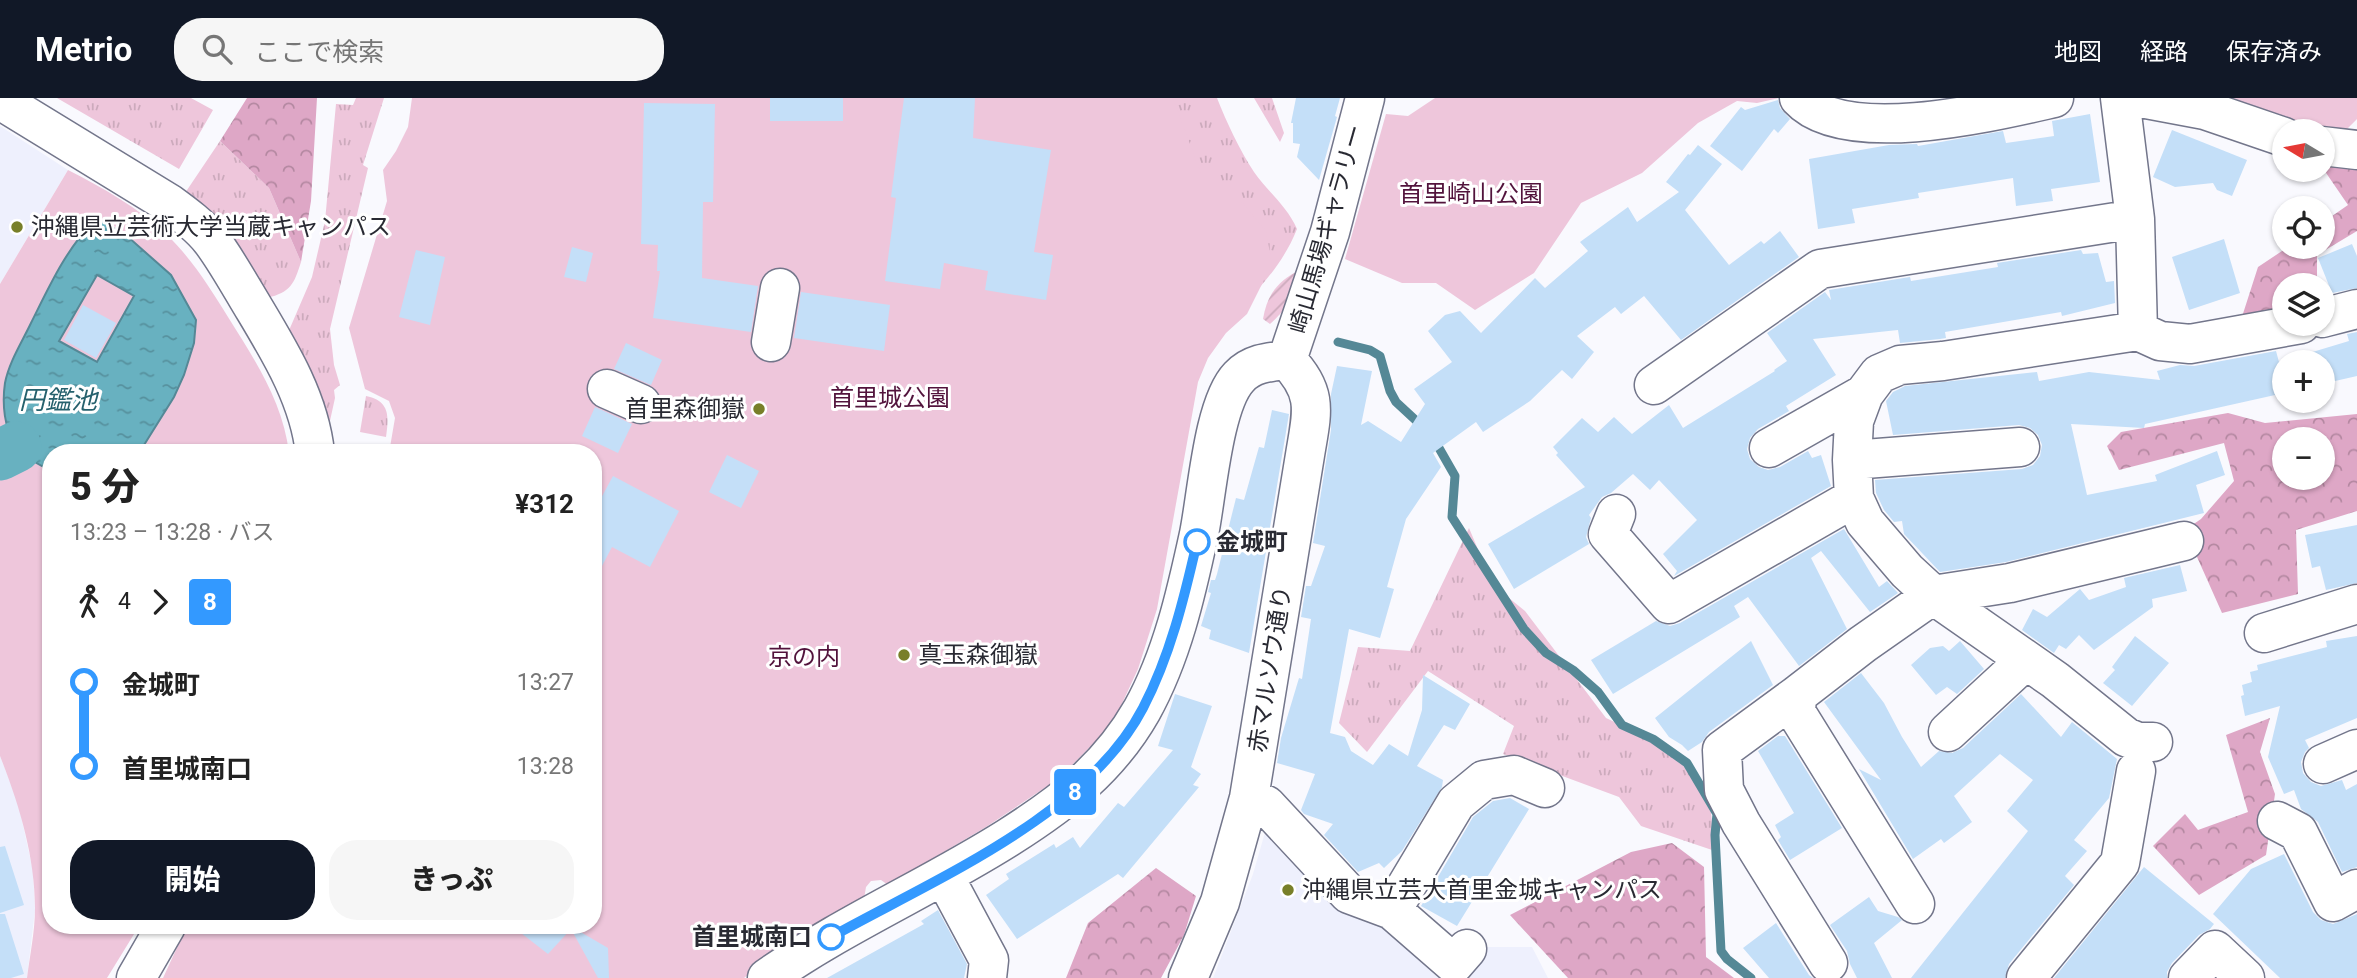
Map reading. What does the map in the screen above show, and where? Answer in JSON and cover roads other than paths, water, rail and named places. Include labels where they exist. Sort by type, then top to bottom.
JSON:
[{"type":"street","name":"崎山馬場ギャラリー","points":[[1287,360],[1330,232],[1365,98]]},
{"type":"street","points":[[1799,98],[1810,107],[1837,117],[1856,121],[1899,123],[1939,121],[1989,113],[2054,98]]},
{"type":"street","points":[[2120,98],[2135,219],[2138,331]]},
{"type":"street","points":[[2141,98],[2205,110],[2272,133]]},
{"type":"street","points":[[0,100],[170,204],[186,215],[211,240],[272,339],[297,386],[310,422],[314,444]]},
{"type":"street","points":[[1654,385],[1820,269],[2135,219]]},
{"type":"street","points":[[771,342],[780,288]]},
{"type":"street","points":[[2335,315],[2357,309]]},
{"type":"street","points":[[2026,978],[2120,863],[2144,757],[2138,742],[2126,737],[2026,660],[1933,595],[1883,545],[1865,522],[1854,498],[1852,460],[1854,421],[1864,394],[1879,374],[1900,365],[1943,361],[2138,331],[2160,341],[2190,344],[2272,329]]},
{"type":"street","name":"赤マルソウ通り","points":[[1188,978],[1220,902],[1249,798],[1310,427],[1311,399],[1308,386],[1287,360]]},
{"type":"street","points":[[767,978],[831,937],[944,876],[1034,821],[1074,793],[1101,766],[1142,710],[1157,679],[1179,615],[1199,533],[1225,398],[1239,376],[1248,370],[1258,364],[1287,360]]},
{"type":"street","points":[[607,389],[641,404]]},
{"type":"street","points":[[1769,448],[1864,394]]},
{"type":"street","points":[[1852,460],[2020,447]]},
{"type":"street","points":[[1616,514],[1608,534],[1669,604],[1854,498]]},
{"type":"street","points":[[1828,963],[1741,823],[1724,790],[1722,750],[1933,595],[2010,583],[2184,541]]},
{"type":"street","points":[[2263,633],[2357,604]]},
{"type":"street","points":[[1948,732],[2026,660]]},
{"type":"street","points":[[1797,695],[1796,712],[1914,904]]},
{"type":"street","points":[[1392,909],[1457,803],[1484,780],[1514,775],[1545,788]]},
{"type":"street","points":[[1249,798],[1266,805],[1349,894],[1392,909],[1454,964],[1468,949]]},
{"type":"street","points":[[2277,821],[2298,832],[2333,902],[2357,889]]},
{"type":"street","points":[[944,876],[989,960],[987,978]]},
{"type":"street","points":[[136,978],[161,934]]},
{"type":"street","points":[[2188,978],[2215,950],[2245,978]]},
{"type":"water","name":"円鑑池","points":[[102,221],[127,236],[171,275],[196,320],[194,343],[174,397],[145,444],[42,444],[42,466],[23,454],[12,439],[5,416],[5,383],[13,360],[51,283],[93,222]],"holes":[[[97,275],[134,296],[97,362],[59,341]]]},
{"type":"waterway","points":[[1338,342],[1370,350],[1380,356],[1396,402],[1423,427]]},
{"type":"waterway","points":[[1435,441],[1455,476],[1452,517],[1524,629],[1546,653],[1573,670],[1598,692],[1622,725],[1653,739],[1687,763],[1717,814],[1715,835],[1721,951],[1751,978]]},
{"type":"waterway","points":[[0,455],[16,447]]},
{"type":"place","name":"沖縄県立芸術大学当蔵キャンパス","points":[[17,227]]},
{"type":"place","name":"首里森御嶽","points":[[759,409]]},
{"type":"place","name":"金城町","points":[[1197,542]]},
{"type":"place","name":"真玉森御嶽","points":[[904,655]]},
{"type":"place","name":"沖縄県立芸大首里金城キャンパス","points":[[1288,890]]},
{"type":"place","name":"首里城南口","points":[[831,937]]},
{"type":"park label","name":"首里崎山公園","points":[[1471,194]]},
{"type":"park label","name":"首里城公園","points":[[890,398]]},
{"type":"park label","name":"京の内","points":[[804,657]]}]
